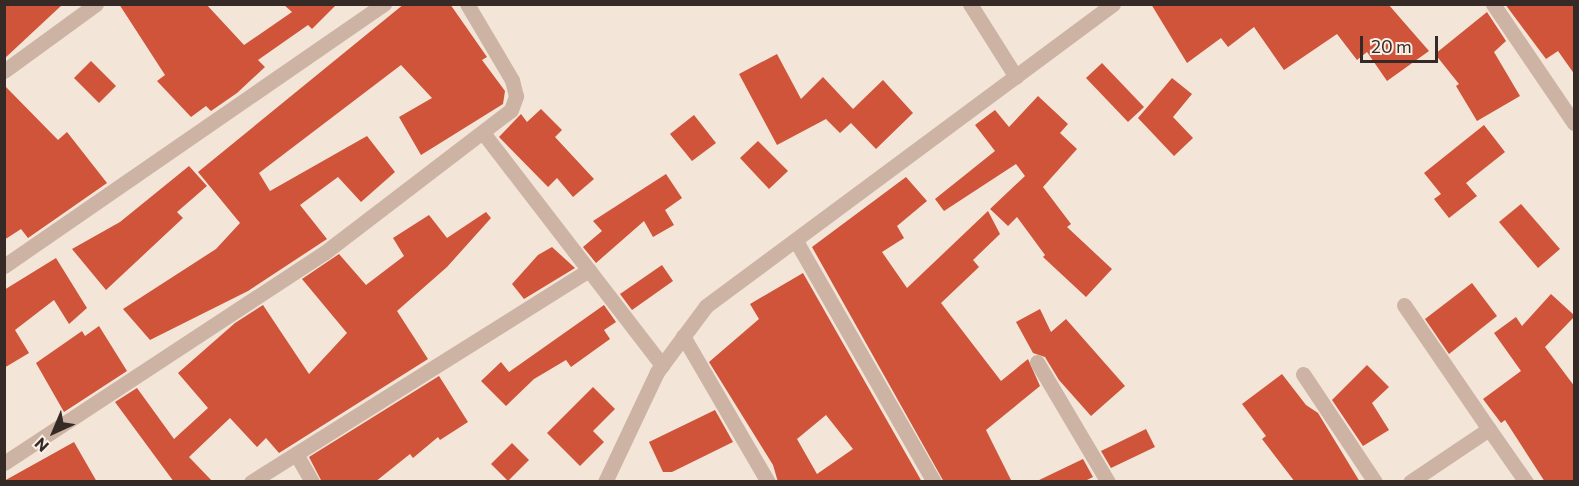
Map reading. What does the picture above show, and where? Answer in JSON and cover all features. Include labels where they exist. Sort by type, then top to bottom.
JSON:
[{"type":"street","points":[[4,71],[96,4]]},
{"type":"street","points":[[4,266],[384,4]]},
{"type":"street","points":[[4,463],[324,253],[484,134],[511,110],[516,96],[512,80],[467,4]]},
{"type":"street","points":[[970,4],[1016,77]]},
{"type":"street","points":[[605,482],[662,365],[706,306],[1113,4]]},
{"type":"street","points":[[1493,4],[1575,123]]},
{"type":"street","points":[[484,134],[662,365]]},
{"type":"street","points":[[796,241],[934,482]]},
{"type":"street","points":[[251,482],[589,270]]},
{"type":"street","points":[[1404,305],[1526,482]]},
{"type":"street","points":[[683,336],[768,482]]},
{"type":"street","points":[[1037,362],[1108,482]]},
{"type":"street","points":[[1303,374],[1375,482]]},
{"type":"street","points":[[1410,482],[1489,429]]},
{"type":"street","points":[[296,454],[312,482]]},
{"type":"building","points":[[4,4],[63,4],[4,59]]},
{"type":"building","points":[[119,4],[206,4],[244,45],[292,12],[283,4],[337,4],[312,29],[308,25],[258,60],[265,67],[237,93],[211,111],[206,106],[191,117],[157,81],[165,75]]},
{"type":"building","points":[[404,4],[450,4],[487,57],[482,60],[505,91],[503,104],[421,155],[399,117],[432,98],[401,65],[259,173],[270,191],[367,136],[395,172],[361,202],[338,177],[300,205],[327,239],[248,291],[150,340],[123,309],[216,249],[240,223],[198,172]]},
{"type":"building","points":[[1151,4],[1388,4],[1429,51],[1387,81],[1367,52],[1357,60],[1337,34],[1284,70],[1254,27],[1228,47],[1221,38],[1187,63]]},
{"type":"building","points":[[1505,4],[1575,4],[1575,75],[1558,51],[1546,59]]},
{"type":"building","points":[[1487,12],[1506,41],[1494,52],[1520,96],[1477,121],[1456,86],[1459,84],[1435,54]]},
{"type":"building","points":[[777,54],[801,99],[823,77],[853,109],[883,80],[913,113],[876,149],[851,123],[840,133],[826,119],[777,145],[739,74]]},
{"type":"building","points":[[91,61],[116,86],[99,103],[74,78]]},
{"type":"building","points":[[1102,63],[1144,107],[1128,122],[1086,78]]},
{"type":"building","points":[[1172,78],[1192,94],[1173,117],[1193,138],[1174,156],[1138,118]]},
{"type":"building","points":[[4,85],[58,140],[67,132],[107,183],[28,238],[21,229],[4,240]]},
{"type":"building","points":[[1038,96],[1068,124],[1060,133],[1077,149],[1043,187],[1071,224],[1067,227],[1112,269],[1086,297],[1043,257],[1045,255],[1017,217],[1008,226],[990,209],[1025,176],[1016,164],[944,211],[935,199],[995,151],[975,125],[995,110],[1009,127]]},
{"type":"building","points":[[541,109],[562,130],[555,137],[594,179],[573,197],[557,178],[548,187],[499,137],[521,114],[527,122]]},
{"type":"building","points":[[694,115],[716,143],[692,161],[670,134]]},
{"type":"building","points":[[1484,125],[1505,152],[1466,183],[1477,196],[1449,218],[1434,199],[1441,194],[1424,173]]},
{"type":"building","points":[[758,141],[788,171],[769,189],[740,158]]},
{"type":"building","points":[[189,166],[207,186],[177,212],[183,218],[106,290],[72,249],[120,222]]},
{"type":"building","points":[[666,174],[682,198],[665,210],[674,225],[653,237],[644,221],[596,263],[583,247],[602,231],[593,221]]},
{"type":"building","points":[[906,177],[927,201],[897,226],[904,238],[882,252],[907,288],[988,211],[1000,234],[973,260],[979,267],[941,303],[1001,381],[1028,359],[1040,386],[986,430],[1012,482],[944,482],[812,247]]},
{"type":"building","points":[[1521,204],[1560,249],[1538,268],[1499,222]]},
{"type":"building","points":[[486,212],[491,218],[447,267],[397,311],[428,359],[279,453],[266,438],[257,447],[230,418],[189,457],[213,482],[174,482],[115,402],[137,388],[174,439],[208,408],[178,373],[235,323],[263,305],[309,374],[347,333],[302,279],[339,254],[366,285],[404,256],[393,238],[429,215],[447,238]]},
{"type":"building","points":[[552,247],[575,268],[524,299],[512,284],[538,255]]},
{"type":"building","points":[[56,258],[87,308],[69,324],[54,300],[15,330],[29,353],[4,368],[4,290]]},
{"type":"building","points":[[662,265],[673,281],[632,310],[620,294]]},
{"type":"building","points":[[803,273],[922,482],[778,482],[773,465],[709,362],[759,319],[750,304]],"holes":[[[826,415],[853,449],[817,474],[797,439]]]},
{"type":"building","points":[[1472,283],[1497,316],[1449,354],[1425,319]]},
{"type":"building","points":[[1551,294],[1575,316],[1545,347],[1575,387],[1575,482],[1545,482],[1505,420],[1501,423],[1483,399],[1521,371],[1494,333],[1516,317],[1522,326]]},
{"type":"building","points":[[604,305],[616,322],[604,330],[610,339],[571,367],[566,360],[534,379],[506,406],[481,381],[501,362],[509,372]]},
{"type":"building","points":[[1040,309],[1051,332],[1066,319],[1125,386],[1091,416],[1059,380],[1045,357],[1033,353],[1016,322]]},
{"type":"building","points":[[99,326],[127,371],[64,412],[36,363],[82,331],[85,336]]},
{"type":"building","points":[[1367,365],[1389,387],[1372,403],[1389,430],[1363,446],[1332,400]]},
{"type":"building","points":[[1282,374],[1306,405],[1318,413],[1360,482],[1295,482],[1262,439],[1266,436],[1242,404]]},
{"type":"building","points":[[439,376],[468,422],[440,440],[438,437],[413,458],[410,454],[375,482],[322,482],[309,457]]},
{"type":"building","points":[[593,387],[615,409],[593,431],[604,442],[580,466],[547,433]]},
{"type":"building","points":[[715,410],[733,442],[672,472],[663,472],[649,442]]},
{"type":"building","points":[[1146,429],[1155,447],[1111,468],[1101,451]]},
{"type":"building","points":[[74,442],[97,482],[4,482],[4,481]]},
{"type":"building","points":[[512,443],[529,460],[508,481],[491,464]]},
{"type":"building","points":[[1083,459],[1093,477],[1083,482],[1035,482]]}]
